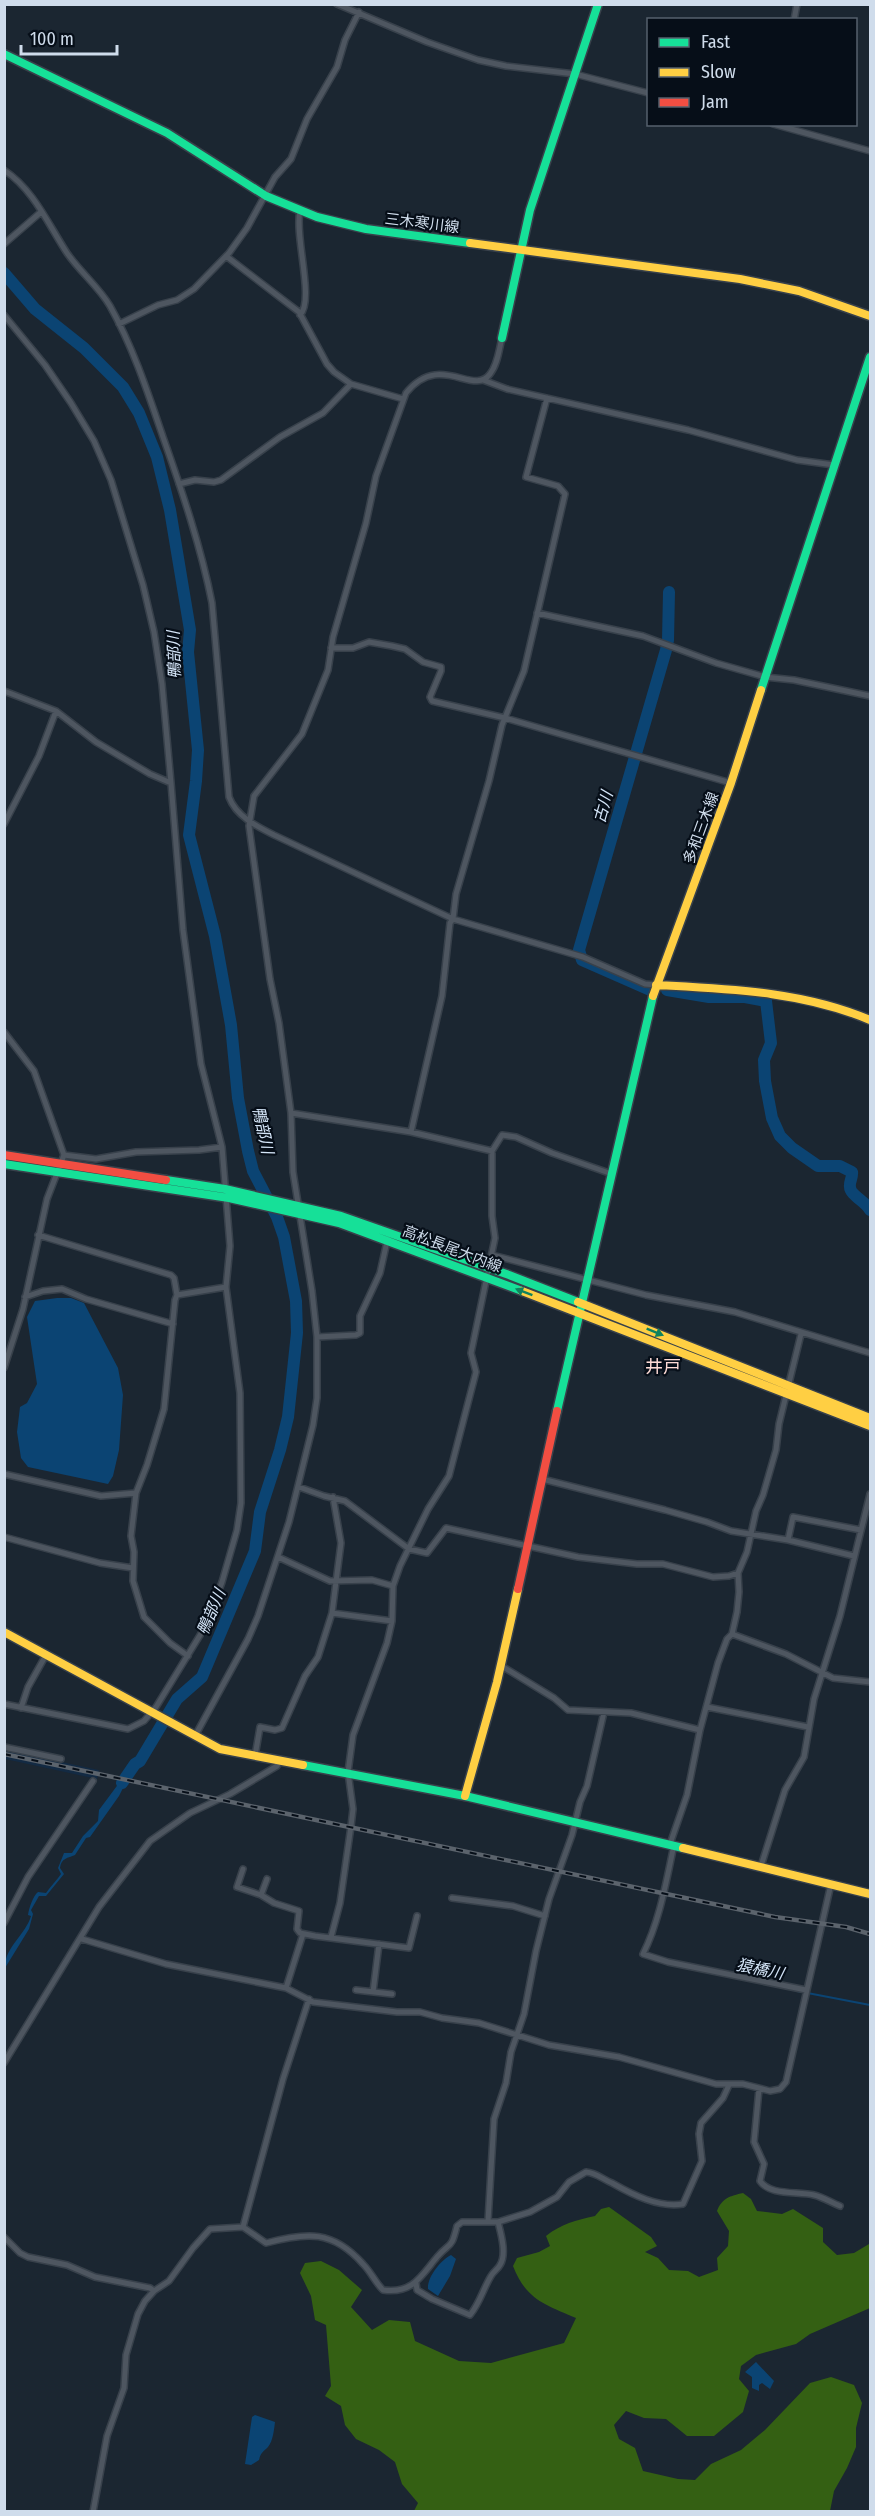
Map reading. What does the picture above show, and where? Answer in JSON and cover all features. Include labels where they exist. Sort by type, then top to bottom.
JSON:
[{"type":"main road","points":[[502,338],[520,249],[542,171],[598,4]]},
{"type":"main road","name":"三木寒川線","points":[[4,54],[167,133],[266,196],[332,222],[366,229],[767,284],[828,299],[870,316]]},
{"type":"main road","name":"多和三木線","points":[[465,1796],[528,1548],[586,1281],[642,1036],[656,985],[731,783],[870,357]]},
{"type":"main road","points":[[656,985],[708,986],[761,991],[851,1012],[870,1020]]},
{"type":"main road","name":"高松長尾大内線","points":[[4,1155],[297,1208],[444,1253],[579,1313],[617,1319]]},
{"type":"main road","name":"高松長尾大内線","points":[[4,1164],[62,1164]]},
{"type":"main road","name":"高松長尾大内線","points":[[488,1273],[581,1303],[788,1389],[870,1426]]},
{"type":"main road","name":"高松長尾大内線","points":[[788,1389],[870,1418]]},
{"type":"main road","points":[[4,1632],[220,1749],[465,1796],[870,1894]]},
{"type":"street","points":[[337,4],[478,60],[506,66],[575,74],[647,93]]},
{"type":"street","points":[[119,324],[158,305],[177,300],[194,289],[226,256],[247,228],[275,177],[291,159],[307,119],[337,67],[345,40],[358,12]]},
{"type":"street","points":[[780,126],[870,151]]},
{"type":"street","points":[[4,170],[23,184],[72,260],[109,304],[145,382],[179,484],[212,603],[229,797],[234,808],[273,835],[453,919],[583,957],[645,984],[656,985]]},
{"type":"street","points":[[300,211],[298,236],[306,288],[304,308],[300,315]]},
{"type":"street","points":[[6,243],[41,212]]},
{"type":"street","points":[[226,256],[291,305],[300,315],[327,364],[334,372],[351,384],[403,399]]},
{"type":"street","points":[[4,315],[45,365],[94,441],[111,480],[143,585],[154,632],[162,684],[183,930],[201,1064],[222,1147],[227,1194],[230,1246],[226,1287],[240,1393],[241,1503],[237,1530],[222,1582],[205,1627],[153,1714],[137,1726],[128,1729],[4,1704]]},
{"type":"street","points":[[483,380],[491,374],[502,338]]},
{"type":"street","points":[[195,1737],[248,1639],[278,1557],[299,1487],[316,1398],[317,1337],[297,1208],[291,1113],[249,820],[254,796],[302,734],[328,670],[331,648],[366,523],[376,476],[403,399],[415,382],[436,373],[473,381],[483,380],[507,389],[688,430],[797,460],[834,465]]},
{"type":"street","points":[[179,484],[195,480],[214,482],[221,480],[280,437],[323,413],[351,384]]},
{"type":"street","points":[[411,1132],[442,996],[450,923],[453,919],[456,894],[506,718],[524,671],[565,494],[558,486],[526,477],[547,398]]},
{"type":"street","points":[[537,613],[643,636],[716,663],[765,677],[834,687],[870,696]]},
{"type":"street","points":[[331,648],[353,648],[369,642],[405,649],[423,662],[441,666],[430,698],[432,701],[506,718],[731,783]]},
{"type":"street","points":[[4,691],[56,711],[96,742],[150,774],[171,783]]},
{"type":"street","points":[[4,824],[39,756],[56,711]]},
{"type":"street","points":[[4,1032],[37,1078],[62,1164],[52,1183],[25,1297],[5,1366]]},
{"type":"street","points":[[291,1113],[411,1132],[492,1151]]},
{"type":"street","points":[[331,1937],[340,1903],[353,1809],[348,1772],[353,1735],[375,1680],[392,1621],[393,1586],[428,1509],[449,1476],[476,1372],[471,1353],[495,1238],[492,1216],[492,1151],[502,1135],[516,1137],[552,1153],[612,1174]]},
{"type":"street","points":[[62,1164],[136,1152],[222,1147]]},
{"type":"street","points":[[38,1235],[171,1275],[174,1278],[177,1294],[173,1312],[164,1409],[136,1493],[131,1536],[135,1588],[148,1622],[188,1656]]},
{"type":"street","points":[[317,1337],[360,1333],[360,1316],[378,1278],[388,1235]]},
{"type":"street","points":[[492,1255],[586,1281],[735,1312],[801,1334],[870,1353]]},
{"type":"street","points":[[177,1294],[226,1287]]},
{"type":"street","points":[[25,1297],[43,1291],[62,1289],[86,1299],[173,1324]]},
{"type":"street","points":[[801,1334],[779,1424],[776,1450],[750,1533],[747,1551],[738,1573],[740,1592],[732,1634],[722,1649],[700,1730],[687,1796],[672,1845],[652,1937],[643,1954],[668,1962],[805,1992]]},
{"type":"street","points":[[4,1474],[101,1496],[136,1493]]},
{"type":"street","points":[[542,1479],[665,1510],[707,1522],[731,1532],[788,1540],[854,1556]]},
{"type":"street","points":[[299,1487],[345,1501],[409,1549],[427,1552],[446,1528],[528,1548],[596,1559],[638,1564],[663,1564],[713,1577],[738,1573]]},
{"type":"street","points":[[761,1866],[785,1790],[804,1757],[808,1727],[840,1616],[870,1494]]},
{"type":"street","points":[[255,1756],[260,1727],[275,1730],[282,1728],[304,1676],[318,1658],[332,1613],[340,1543],[333,1497]]},
{"type":"street","points":[[788,1540],[793,1516],[861,1530]]},
{"type":"street","points":[[4,1538],[100,1563],[133,1568]]},
{"type":"street","points":[[278,1557],[336,1581],[372,1580],[393,1586]]},
{"type":"street","points":[[332,1613],[392,1621]]},
{"type":"street","points":[[732,1634],[786,1654],[822,1674],[844,1680],[870,1682]]},
{"type":"street","points":[[21,1708],[28,1687],[46,1655]]},
{"type":"street","points":[[500,1665],[554,1698],[568,1710],[631,1713],[700,1730]]},
{"type":"street","points":[[707,1707],[808,1727]]},
{"type":"street","points":[[488,2222],[494,2119],[506,2083],[516,2034],[524,2014],[545,1916],[587,1786],[604,1712]]},
{"type":"street","points":[[4,1747],[61,1759]]},
{"type":"street","points":[[4,2063],[53,1981],[82,1939],[83,1932],[99,1907],[150,1841],[198,1809],[230,1794],[277,1766],[280,1761]]},
{"type":"street","points":[[4,1923],[28,1877],[93,1781]]},
{"type":"street","points":[[243,1869],[237,1887],[261,1894],[274,1903],[299,1911],[297,1929],[303,1934],[409,1948],[417,1916]]},
{"type":"street","points":[[261,1894],[267,1879]]},
{"type":"street","points":[[82,1939],[166,1964],[286,1988],[309,1999],[397,2012],[420,2012],[442,2018],[479,2023],[549,2045],[619,2057],[716,2084],[743,2084],[770,2091],[780,2089],[786,2082],[831,1883]]},
{"type":"street","points":[[452,1898],[513,1906],[545,1916]]},
{"type":"street","points":[[286,1988],[303,1934]]},
{"type":"street","points":[[373,1992],[379,1944]]},
{"type":"street","points":[[356,1990],[392,1994]]},
{"type":"street","points":[[243,2227],[283,2079],[309,1999]]},
{"type":"street","points":[[93,2511],[107,2436],[124,2388],[129,2343],[138,2314],[145,2301],[154,2291],[169,2281],[210,2229],[243,2227],[266,2243],[294,2235],[311,2234],[332,2240],[347,2247],[383,2290],[391,2290],[416,2283],[439,2254],[453,2243],[457,2226],[462,2222],[498,2222],[530,2212],[557,2197],[569,2182],[586,2172],[595,2173],[617,2186],[657,2203],[674,2206],[683,2204],[702,2161],[699,2134],[701,2123],[723,2098],[729,2085]]},
{"type":"street","points":[[759,2089],[754,2142],[764,2164],[760,2181],[763,2186],[775,2190],[816,2195],[840,2206]]},
{"type":"street","points":[[416,2283],[417,2290],[432,2299],[470,2315],[478,2305],[492,2274],[500,2267],[502,2237],[498,2222]]},
{"type":"street","points":[[4,2237],[20,2253],[28,2257],[48,2260],[95,2277],[154,2291]]},
{"type":"shaded area","points":[[5,1750],[99,1770],[97,1779],[5,1759]]},
{"type":"green space","points":[[743,2193],[751,2199],[757,2211],[782,2214],[793,2209],[823,2228],[823,2242],[837,2255],[854,2253],[869,2244],[870,2240],[870,2308],[810,2334],[796,2344],[756,2355],[741,2366],[739,2379],[749,2391],[743,2412],[714,2436],[687,2436],[666,2419],[644,2418],[626,2411],[614,2425],[619,2439],[635,2448],[643,2471],[678,2479],[695,2480],[711,2464],[741,2450],[765,2430],[810,2383],[831,2377],[854,2385],[862,2403],[856,2428],[856,2447],[834,2491],[830,2511],[414,2511],[418,2503],[402,2484],[395,2462],[379,2450],[356,2439],[345,2425],[341,2406],[325,2396],[331,2386],[326,2325],[315,2320],[311,2296],[300,2273],[305,2263],[321,2261],[339,2270],[362,2290],[351,2307],[372,2330],[389,2320],[410,2322],[415,2341],[459,2361],[491,2363],[564,2343],[576,2318],[538,2300],[524,2287],[513,2266],[517,2258],[539,2252],[550,2246],[546,2236],[557,2228],[595,2216],[601,2209],[609,2207],[651,2237],[657,2246],[645,2252],[658,2258],[669,2270],[688,2271],[699,2277],[718,2270],[717,2258],[728,2246],[729,2231],[717,2211],[721,2203],[727,2198]]},
{"type":"water","points":[[71,1298],[84,1303],[118,1368],[123,1395],[119,1450],[113,1476],[108,1484],[28,1467],[21,1458],[17,1432],[20,1407],[27,1403],[37,1384],[27,1317],[35,1301]]},
{"type":"water","points":[[128,1771],[131,1772],[119,1796],[90,1837],[86,1838],[75,1855],[62,1862],[60,1868],[64,1874],[46,1896],[39,1896],[31,1910],[33,1914],[29,1929],[5,1968],[11,1948],[25,1929],[31,1916],[28,1915],[34,1896],[38,1892],[46,1893],[59,1877],[61,1874],[58,1868],[64,1853],[72,1853],[83,1836],[98,1821],[99,1810]]},
{"type":"water","points":[[451,2255],[456,2259],[450,2276],[438,2296],[428,2289],[428,2284],[439,2265]]},
{"type":"water","points":[[756,2362],[774,2381],[770,2389],[762,2383],[759,2385],[759,2391],[752,2388],[752,2377],[745,2372]]},
{"type":"water","points":[[255,2415],[275,2422],[270,2445],[261,2454],[259,2460],[251,2465],[245,2464],[252,2417]]},
{"type":"waterway","name":"鴨部川","points":[[4,273],[35,309],[84,348],[123,387],[139,413],[157,457],[170,510],[190,630],[188,652],[198,750],[189,835],[215,936],[231,1025],[238,1098],[248,1151],[253,1171],[277,1217],[284,1237],[296,1301],[297,1333],[288,1417],[260,1512],[255,1551],[202,1677],[177,1699],[140,1761],[135,1764],[122,1783]]},
{"type":"waterway","name":"古川","points":[[648,989],[582,960],[579,950],[666,650],[669,592]]},
{"type":"waterway","name":"古川","points":[[667,990],[709,997],[745,997],[766,1001],[771,1043],[764,1060],[765,1081],[772,1118],[780,1136],[792,1148],[818,1166],[840,1166],[852,1172],[851,1190],[870,1210]]},
{"type":"waterway","name":"猿橋川","points":[[797,1991],[870,2005]]},
{"type":"railway","points":[[4,1754],[775,1917],[846,1927],[870,1934]]},
{"type":"traffic: fast","points":[[502,338],[530,210],[598,4]]},
{"type":"traffic: fast","points":[[4,54],[167,133],[266,196],[317,217],[366,229],[470,243]]},
{"type":"traffic: fast","points":[[761,690],[870,357]]},
{"type":"traffic: fast","points":[[557,1411],[653,996]]},
{"type":"traffic: fast","points":[[4,1164],[229,1198],[339,1223],[522,1291]]},
{"type":"traffic: fast","points":[[166,1180],[225,1189],[341,1216],[509,1275],[578,1302]]},
{"type":"traffic: fast","points":[[303,1765],[465,1796],[683,1848]]},
{"type":"traffic: slow","points":[[470,243],[740,279],[799,291],[870,316]]},
{"type":"traffic: slow","points":[[653,996],[731,783],[761,690]]},
{"type":"traffic: slow","points":[[656,985],[737,990],[791,997],[844,1010],[870,1020]]},
{"type":"traffic: slow","points":[[522,1291],[870,1426]]},
{"type":"traffic: slow","points":[[578,1302],[870,1418]]},
{"type":"traffic: slow","points":[[465,1796],[497,1682],[518,1589]]},
{"type":"traffic: slow","points":[[4,1632],[220,1749],[303,1765]]},
{"type":"traffic: slow","points":[[683,1848],[870,1894]]},
{"type":"traffic: jam","points":[[4,1155],[166,1180]]},
{"type":"traffic: jam","points":[[518,1589],[557,1411]]},
{"type":"district","name":"井戸","points":[[663,1367]]}]
